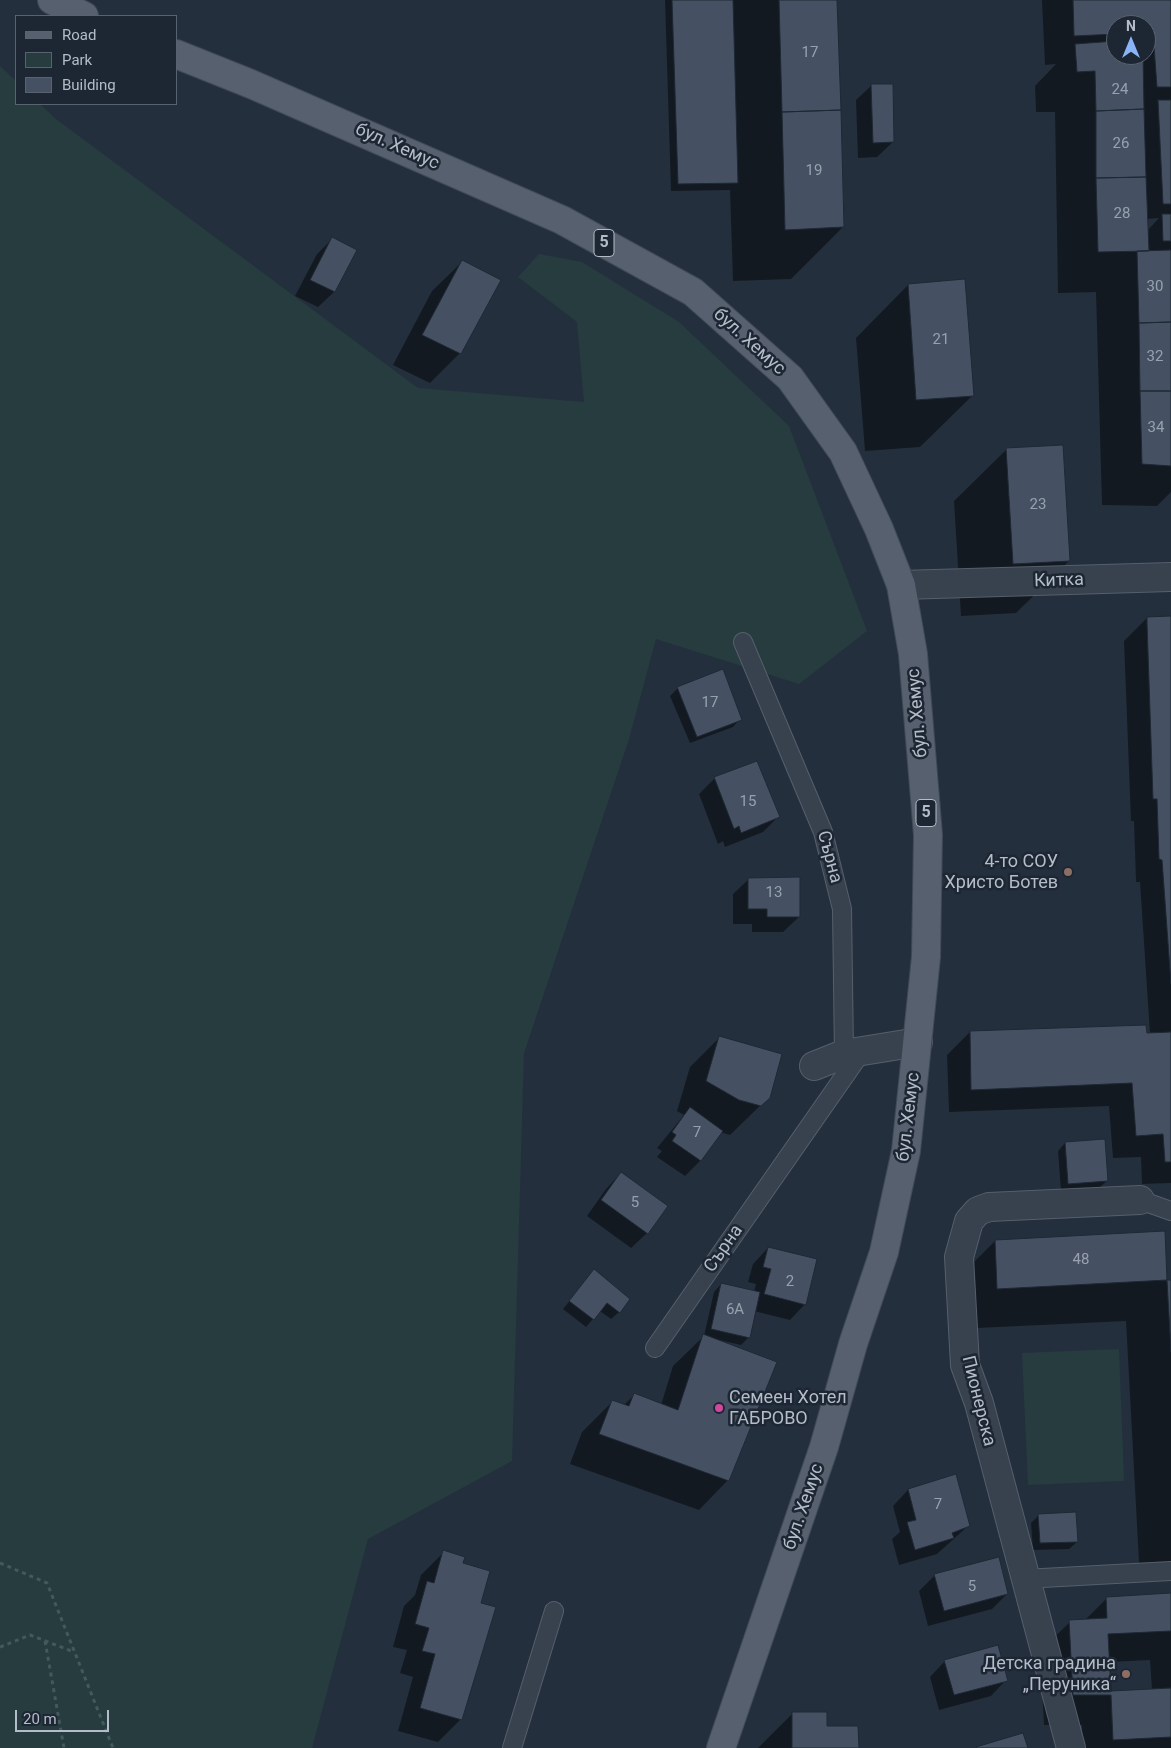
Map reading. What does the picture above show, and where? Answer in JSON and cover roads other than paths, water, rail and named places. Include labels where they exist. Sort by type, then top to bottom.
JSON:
[{"type":"main road","points":[[52,0],[82,15]]},
{"type":"main road","name":"бул. Хемус","points":[[178,55],[260,88],[562,220],[693,292],[790,378],[844,452],[879,529],[901,585],[913,654],[928,835],[926,957],[906,1151],[884,1252],[853,1344],[824,1447],[721,1748]]},
{"type":"street","name":"Китка","points":[[901,585],[1171,577]]},
{"type":"street","points":[[814,1066],[853,1053],[918,1042]]},
{"type":"street","name":"Пионерска","points":[[1071,1748],[978,1403],[966,1365],[959,1257],[969,1221],[978,1211],[989,1207],[1140,1200]]},
{"type":"lane","name":"Сърна","points":[[655,1348],[853,1053],[842,909],[824,832],[743,642]]},
{"type":"lane","points":[[1140,1200],[1171,1211]]},
{"type":"lane","points":[[1024,1579],[1171,1571]]},
{"type":"lane","points":[[512,1748],[554,1612]]},
{"type":"place","name":"4-то СОУ Христо Ботев","points":[[1068,872]]},
{"type":"place","name":"Семеен Хотел ГАБРОВО","points":[[719,1408]]},
{"type":"place","name":"Детска градина „Перуника“","points":[[1126,1674]]}]
